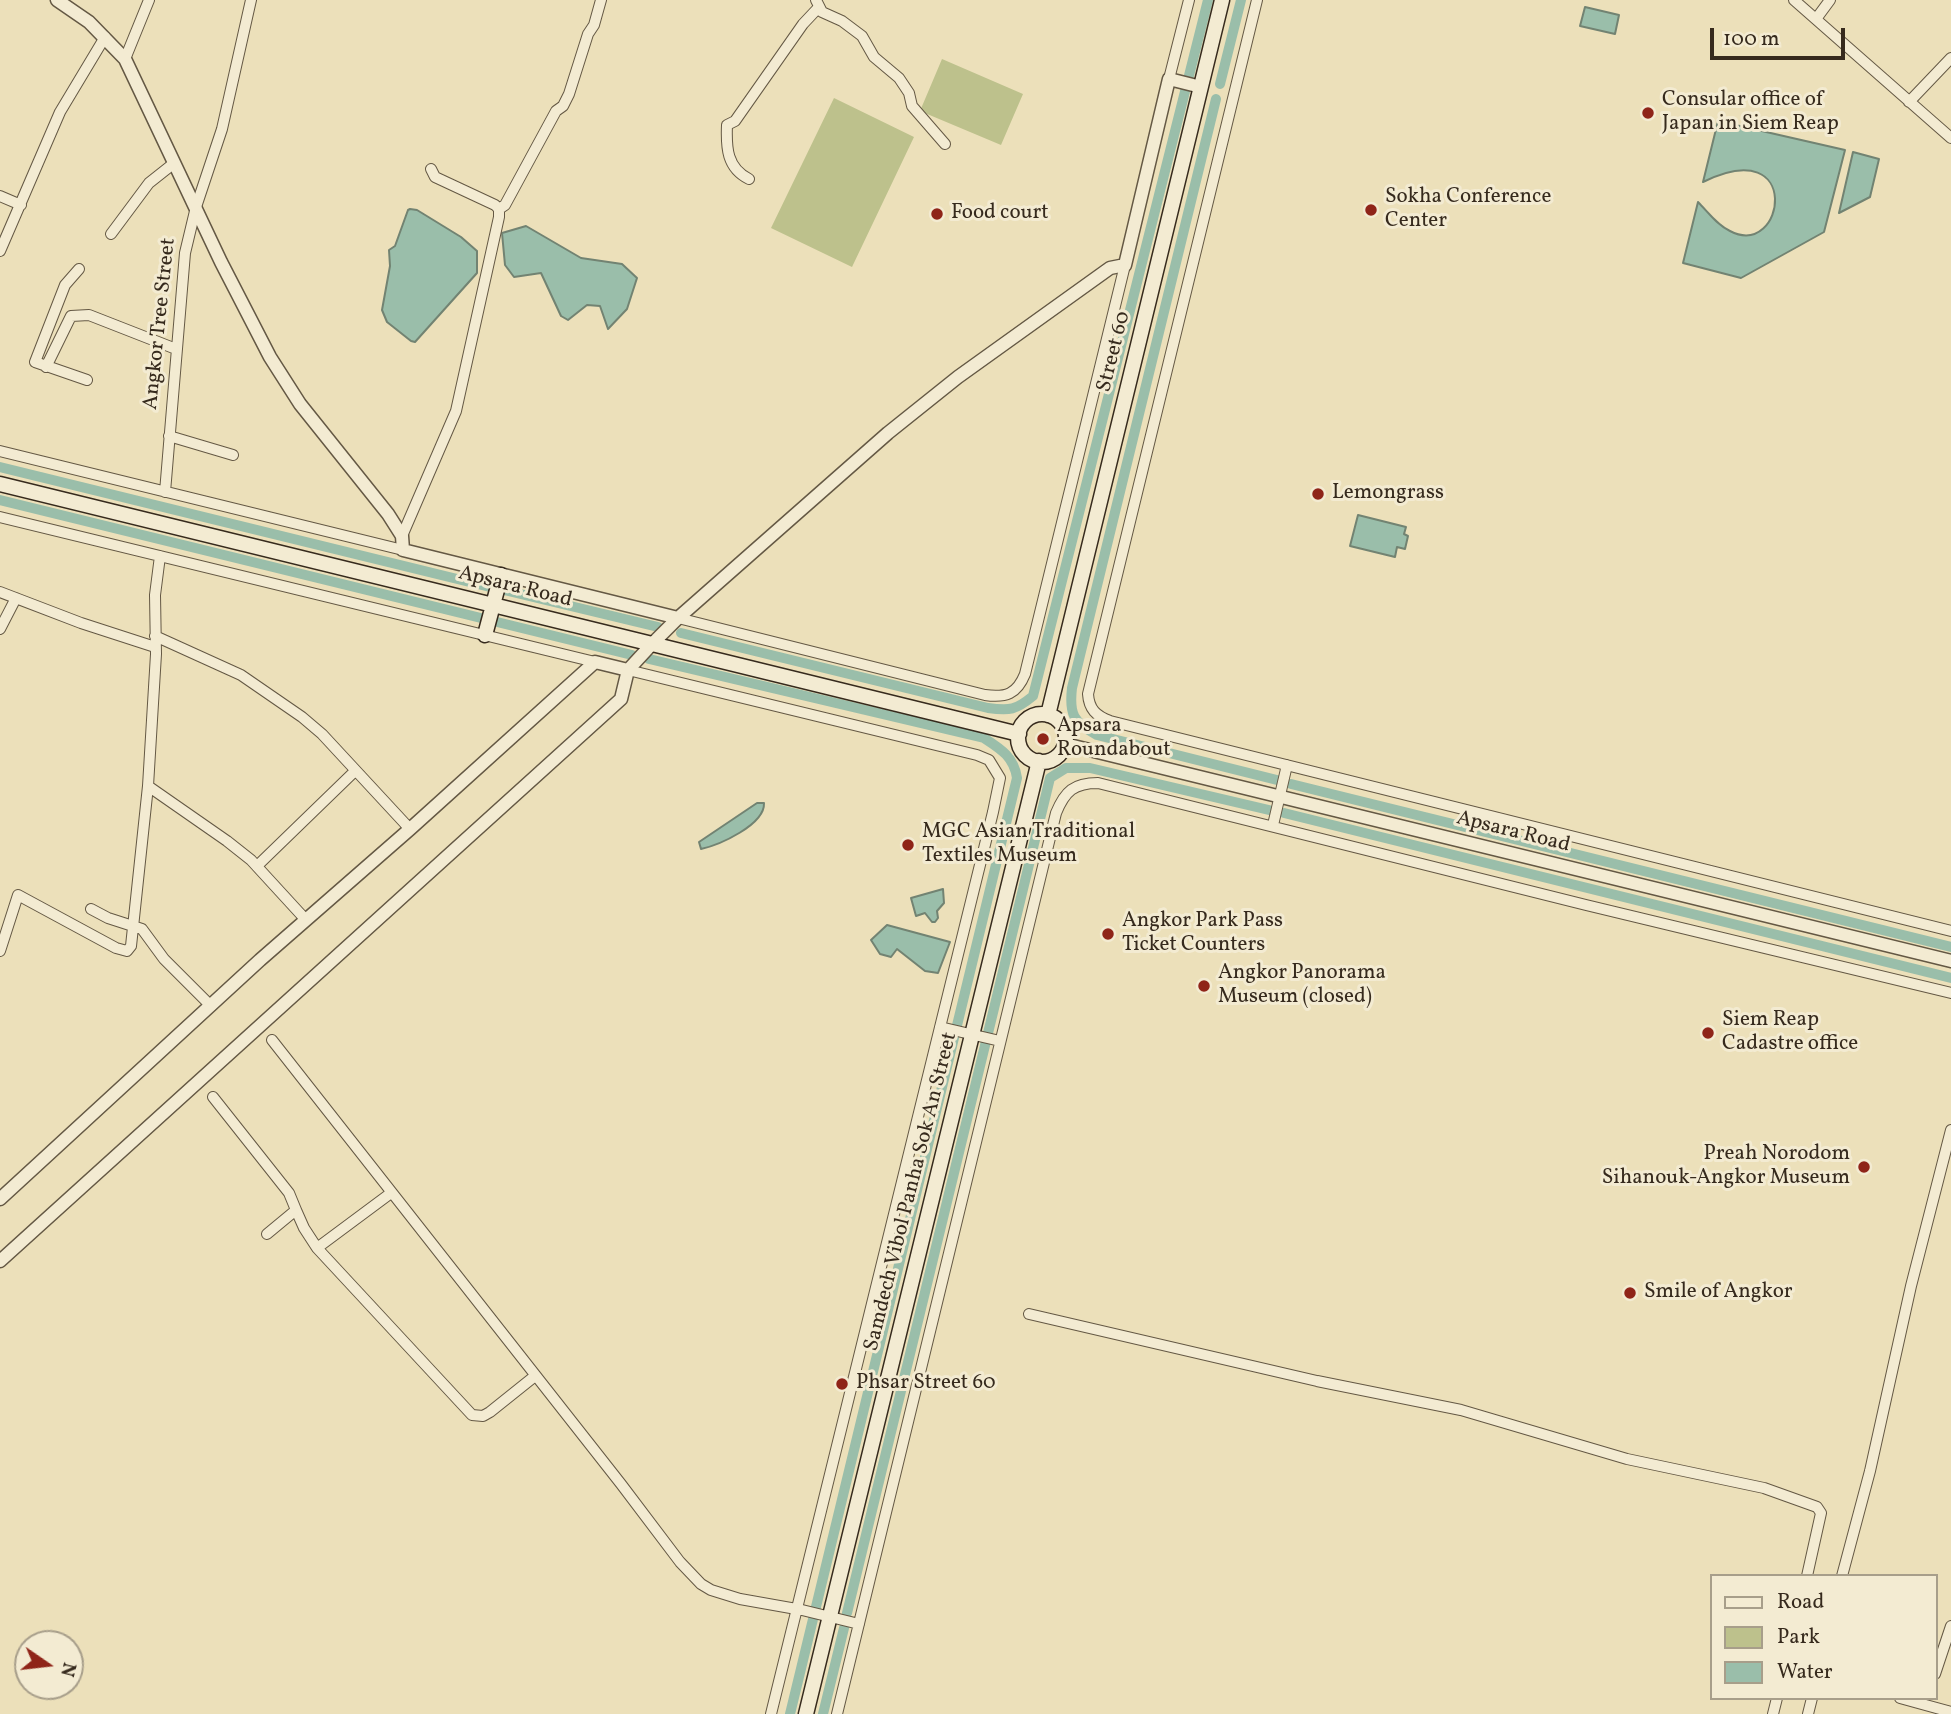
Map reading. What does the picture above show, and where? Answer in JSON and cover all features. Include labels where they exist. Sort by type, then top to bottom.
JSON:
[{"type":"main road","name":"Street 60","points":[[1048,715],[1192,85],[1222,0]]},
{"type":"main road","name":"Apsara Road","points":[[0,484],[1019,734]]},
{"type":"main road","points":[[485,635],[501,575]]},
{"type":"main road","points":[[1048,715],[1062,725],[1066,733],[1065,744],[1055,758],[1039,761],[1025,754],[1019,734],[1031,717],[1048,715]]},
{"type":"main road","name":"Samdech Vibol Panha Sok An Street","points":[[806,1714],[826,1615],[1039,761]]},
{"type":"street","points":[[57,0],[89,22],[125,59],[173,164],[270,357],[300,404],[388,514],[402,536]]},
{"type":"street","points":[[125,59],[149,0]]},
{"type":"street","name":"Angkor Tree Street","points":[[165,492],[185,253],[196,207],[222,128],[251,0]]},
{"type":"street","points":[[403,550],[402,536],[456,411],[499,209],[505,205],[556,111],[563,106],[569,94],[601,0]]},
{"type":"street","points":[[0,452],[985,695],[1011,693],[1020,686],[1025,674],[1189,0]]},
{"type":"street","points":[[1257,0],[1088,694],[1093,710],[1098,716],[1110,721],[1951,930]]},
{"type":"street","points":[[1794,0],[1951,138]]},
{"type":"street","points":[[1816,19],[1830,0]]},
{"type":"street","points":[[818,3],[822,12],[842,21],[862,36],[874,57],[899,78],[909,93],[912,106],[945,144]]},
{"type":"street","points":[[749,179],[738,173],[729,160],[727,125],[735,121],[818,3]]},
{"type":"street","points":[[0,251],[60,112],[105,37]]},
{"type":"street","points":[[1909,102],[1951,58]]},
{"type":"street","points":[[1170,79],[1192,85]]},
{"type":"street","points":[[111,234],[149,183],[173,164]]},
{"type":"street","points":[[431,169],[435,177],[488,201],[499,209]]},
{"type":"street","points":[[0,196],[21,205]]},
{"type":"street","points":[[0,1261],[621,699],[628,670],[652,644],[830,483],[958,377],[1110,268],[1125,265]]},
{"type":"street","points":[[79,269],[65,285],[34,362],[87,380]]},
{"type":"street","points":[[46,367],[71,316],[89,315],[176,349]]},
{"type":"street","points":[[169,436],[233,455]]},
{"type":"street","points":[[0,517],[963,751],[989,760],[999,778],[999,789],[800,1609],[771,1714]]},
{"type":"street","points":[[0,951],[18,895],[122,951],[127,951],[131,946],[148,786],[155,595],[160,556]]},
{"type":"street","points":[[0,592],[81,623],[155,641],[241,675],[322,734],[410,829]]},
{"type":"street","points":[[0,629],[16,598]]},
{"type":"street","points":[[0,1199],[595,662]]},
{"type":"street","name":"Apsara Road","points":[[1065,744],[1951,961]]},
{"type":"street","points":[[1273,825],[1287,765]]},
{"type":"street","points":[[257,866],[355,771]]},
{"type":"street","points":[[837,1714],[998,1041],[1056,813],[1069,789],[1083,783],[1098,783],[1951,993]]},
{"type":"street","points":[[148,786],[227,841],[257,866],[306,920]]},
{"type":"street","points":[[90,909],[116,921],[134,925],[148,934],[164,959],[211,1006]]},
{"type":"street","points":[[943,1028],[998,1041]]},
{"type":"street","points":[[272,1040],[680,1562],[701,1584],[722,1594],[859,1624]]},
{"type":"street","points":[[213,1097],[289,1193],[304,1228],[317,1248],[472,1415],[483,1416],[490,1412],[534,1376]]},
{"type":"street","points":[[1843,1574],[1870,1471],[1910,1286],[1951,1130]]},
{"type":"street","points":[[317,1248],[391,1194]]},
{"type":"street","points":[[267,1234],[296,1210]]},
{"type":"street","points":[[1029,1314],[1317,1381],[1461,1410],[1627,1459],[1764,1488],[1796,1498],[1817,1507],[1821,1513],[1807,1574]]},
{"type":"street","points":[[1937,1668],[1951,1626]]},
{"type":"street","points":[[1926,1702],[1951,1712]]},
{"type":"green space","points":[[942,59],[1023,94],[1001,145],[920,111]]},
{"type":"green space","points":[[834,98],[914,137],[852,267],[771,228]]},
{"type":"water","points":[[1585,7],[1619,15],[1615,34],[1580,26]]},
{"type":"water","points":[[1718,121],[1845,150],[1824,232],[1741,278],[1683,263],[1698,202],[1725,228],[1749,235],[1763,229],[1772,215],[1775,199],[1770,183],[1758,173],[1735,171],[1703,182]]},
{"type":"water","points":[[1853,152],[1879,159],[1870,197],[1839,213]]},
{"type":"water","points":[[410,209],[417,210],[461,237],[477,251],[477,273],[415,342],[387,322],[382,310],[390,266],[389,250],[395,246]]},
{"type":"water","points":[[526,226],[581,258],[622,264],[637,278],[627,309],[608,329],[600,306],[587,305],[568,320],[561,316],[541,273],[514,277],[505,265],[502,233]]},
{"type":"water","points":[[1358,515],[1406,527],[1404,534],[1408,536],[1405,549],[1397,547],[1395,557],[1350,546]]},
{"type":"water","points":[[757,803],[764,803],[762,811],[749,826],[740,833],[701,849],[699,842]]},
{"type":"water","points":[[943,889],[944,903],[937,911],[938,918],[935,922],[925,913],[916,916],[911,898]]},
{"type":"water","points":[[887,925],[950,942],[938,973],[925,971],[897,949],[891,957],[880,954],[871,940]]},
{"type":"waterway","points":[[681,633],[988,708],[1012,708],[1033,696],[1208,0]]},
{"type":"waterway","points":[[1220,84],[1241,0]]},
{"type":"waterway","points":[[1216,99],[1072,688],[1071,704],[1078,721],[1097,735],[1277,780]]},
{"type":"waterway","points":[[0,467],[490,587]]},
{"type":"waterway","points":[[0,500],[481,618]]},
{"type":"waterway","points":[[504,590],[658,627]]},
{"type":"waterway","points":[[497,622],[632,655]]},
{"type":"waterway","points":[[649,659],[984,738],[1010,759],[1017,778],[790,1714]]},
{"type":"waterway","points":[[847,1613],[1050,778],[1066,768],[1090,768],[1269,810]]},
{"type":"waterway","points":[[1291,784],[1951,947]]},
{"type":"waterway","points":[[1284,813],[1951,978]]},
{"type":"waterway","points":[[823,1714],[844,1628]]},
{"type":"place","name":"Consular office of Japan in Siem Reap","points":[[1648,113]]},
{"type":"place","name":"Sokha Conference Center","points":[[1371,210]]},
{"type":"place","name":"Food court","points":[[937,214]]},
{"type":"place","name":"Lemongrass","points":[[1318,494]]},
{"type":"place","name":"Apsara Roundabout","points":[[1043,739]]},
{"type":"place","name":"MGC Asian Traditional Textiles Museum","points":[[908,845]]},
{"type":"place","name":"Angkor Park Pass Ticket Counters","points":[[1108,934]]},
{"type":"place","name":"Angkor Panorama Museum (closed)","points":[[1204,986]]},
{"type":"place","name":"Siem Reap Cadastre office","points":[[1708,1033]]},
{"type":"place","name":"Preah Norodom Sihanouk-Angkor Museum","points":[[1864,1167]]},
{"type":"place","name":"Smile of Angkor","points":[[1630,1293]]},
{"type":"place","name":"Phsar Street 60","points":[[842,1384]]}]
